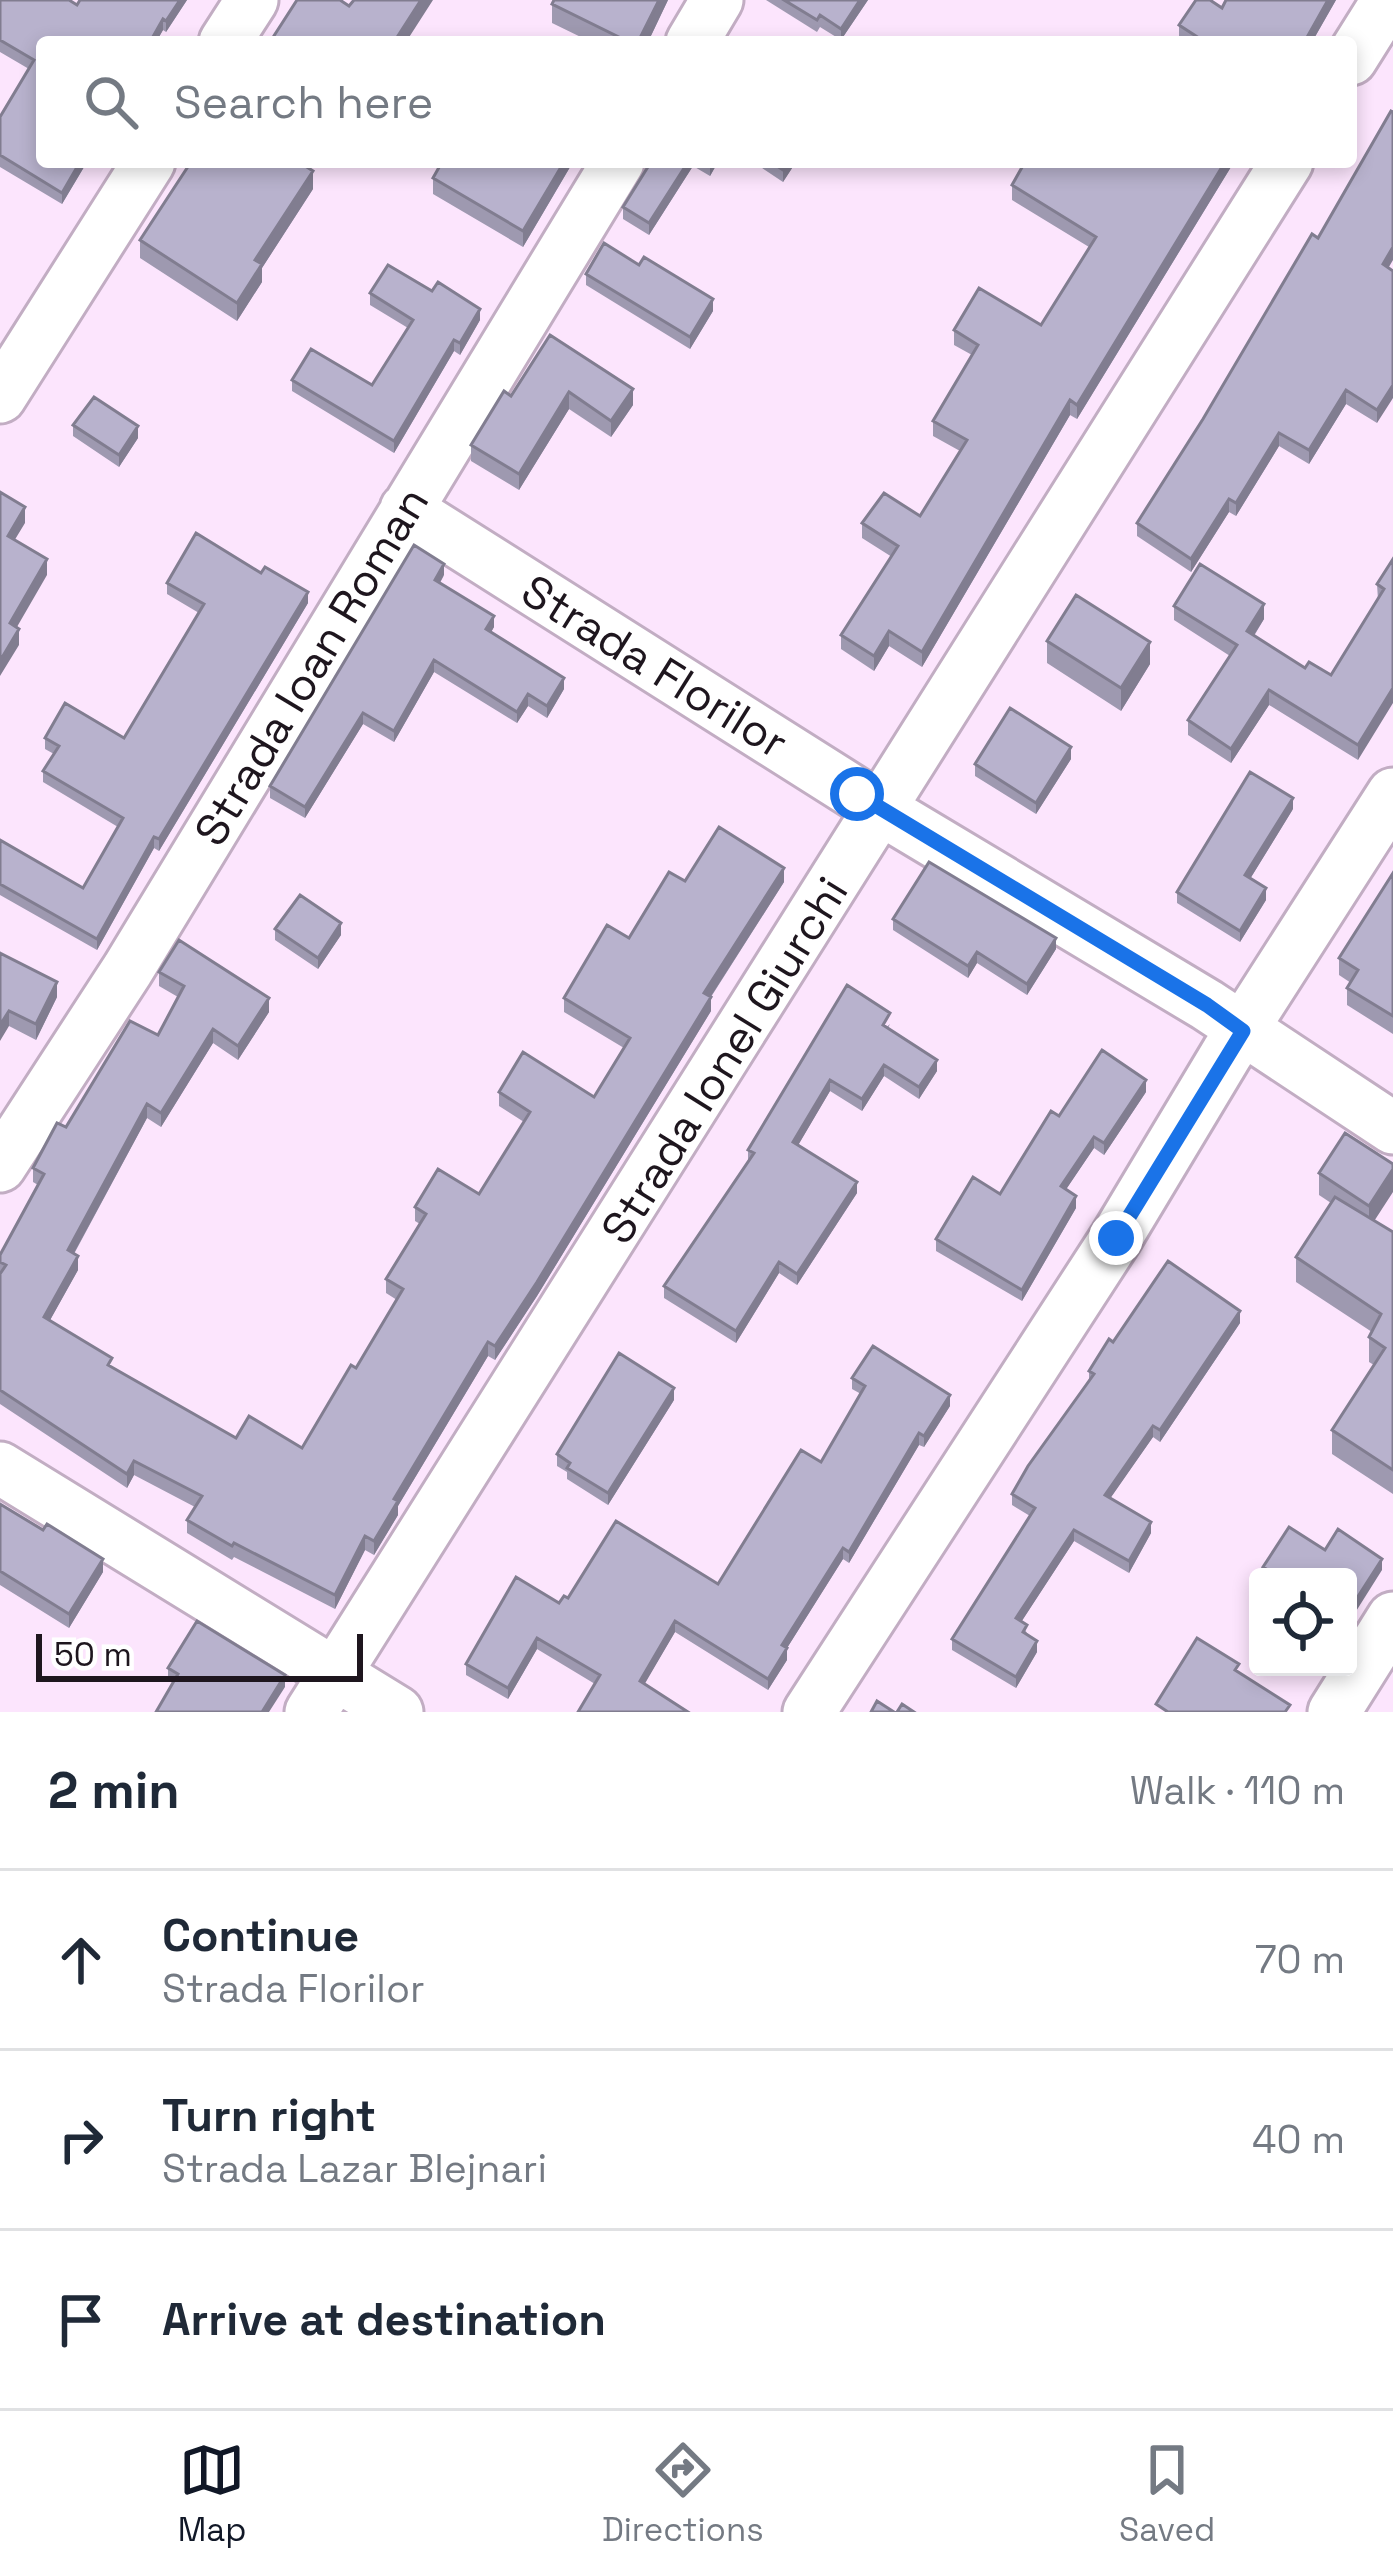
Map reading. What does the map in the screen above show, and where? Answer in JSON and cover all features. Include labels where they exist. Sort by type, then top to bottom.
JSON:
[{"type":"street","points":[[229,36],[252,0]]},
{"type":"street","points":[[696,36],[717,0]]},
{"type":"street","points":[[1357,49],[1388,0]]},
{"type":"street","points":[[0,397],[145,168]]},
{"type":"street","name":"Strada Ioan Roman","points":[[0,1166],[128,969],[614,168]]},
{"type":"street","name":"Strada Ionel Giurchi","points":[[323,1692],[1283,168]]},
{"type":"street","name":"Strada Florilor","points":[[406,509],[882,810],[1207,1005],[1393,1128]]},
{"type":"street","points":[[809,1712],[1116,1238],[1393,794]]},
{"type":"street","points":[[0,1468],[323,1692],[397,1712]]},
{"type":"street","points":[[1334,1712],[1393,1618]]},
{"type":"building","points":[[0,0],[69,0],[77,5],[80,0],[180,0],[153,36],[36,36],[36,168],[77,168],[62,193],[0,155],[0,117],[34,60],[0,40]]},
{"type":"building","points":[[297,0],[340,0],[349,6],[354,0],[421,0],[398,36],[274,36]]},
{"type":"building","points":[[554,0],[659,0],[641,36],[617,36],[552,4]]},
{"type":"building","points":[[784,0],[860,0],[841,29]]},
{"type":"building","points":[[1196,0],[1210,0],[1222,8],[1226,0],[1328,0],[1308,36],[1196,36],[1179,25]]},
{"type":"building","points":[[1391,111],[1393,247],[1383,264],[1393,271],[1393,385],[1377,410],[1346,390],[1309,450],[1279,433],[1236,503],[1229,499],[1191,559],[1137,523],[1312,234],[1318,238]]},
{"type":"building","points":[[187,168],[313,171],[255,260],[262,264],[237,303],[140,240]]},
{"type":"building","points":[[439,168],[560,168],[523,231],[433,178]]},
{"type":"building","points":[[647,168],[684,168],[649,223],[623,207]]},
{"type":"building","points":[[1022,168],[1221,168],[1077,405],[1070,400],[922,652],[889,631],[874,656],[841,635],[898,546],[862,523],[884,493],[920,516],[967,440],[933,421],[978,345],[954,330],[979,288],[1041,325],[1096,237],[1012,185]]},
{"type":"building","points":[[604,243],[639,265],[644,257],[713,299],[690,337],[586,274]]},
{"type":"building","points":[[388,265],[432,291],[438,282],[480,309],[460,343],[454,340],[394,441],[292,380],[311,349],[372,385],[413,320],[370,293]]},
{"type":"building","points":[[550,335],[633,389],[611,421],[569,392],[519,474],[471,445],[504,391],[511,396]]},
{"type":"building","points":[[94,397],[138,426],[119,455],[73,425]]},
{"type":"building","points":[[0,492],[25,507],[8,536],[47,559],[10,623],[19,629],[0,661]]},
{"type":"building","points":[[196,533],[261,573],[265,567],[308,592],[159,839],[154,837],[97,939],[0,884],[0,840],[83,888],[123,818],[43,771],[59,746],[45,738],[65,703],[124,738],[204,604],[167,583]]},
{"type":"building","points":[[414,545],[444,564],[435,580],[494,616],[486,629],[564,678],[547,706],[528,694],[517,712],[434,660],[394,731],[363,713],[305,807],[270,786]]},
{"type":"building","points":[[1393,559],[1393,688],[1358,745],[1269,690],[1231,749],[1188,720],[1237,645],[1174,606],[1200,564],[1264,604],[1247,631],[1305,668],[1309,662],[1331,675],[1384,589],[1377,584]]},
{"type":"building","points":[[1076,595],[1150,642],[1121,688],[1047,641]]},
{"type":"building","points":[[1010,708],[1071,747],[1036,803],[975,764]]},
{"type":"building","points":[[1250,772],[1293,798],[1245,875],[1266,888],[1240,931],[1177,892]]},
{"type":"building","points":[[719,827],[784,868],[704,993],[711,997],[537,1282],[495,1346],[488,1342],[374,1541],[365,1536],[335,1595],[187,1520],[202,1496],[134,1461],[127,1474],[0,1390],[0,1274],[6,1265],[0,1262],[0,1255],[44,1174],[33,1168],[57,1123],[66,1127],[130,1021],[158,1035],[184,986],[159,972],[179,940],[269,998],[238,1046],[213,1029],[161,1113],[147,1104],[68,1250],[78,1256],[44,1317],[112,1358],[108,1365],[236,1438],[249,1416],[302,1448],[403,1289],[386,1279],[426,1214],[415,1207],[438,1169],[479,1194],[530,1112],[499,1092],[523,1052],[594,1097],[630,1038],[564,998],[607,925],[629,938],[669,872],[685,881]]},
{"type":"building","points":[[929,862],[1056,938],[1027,984],[977,952],[968,966],[893,919]]},
{"type":"building","points":[[1393,873],[1393,1016],[1347,988],[1358,970],[1339,958]]},
{"type":"building","points":[[300,895],[341,923],[318,958],[275,929]]},
{"type":"building","points":[[0,953],[57,982],[36,1024],[9,1011],[0,1025]]},
{"type":"building","points":[[847,985],[890,1013],[883,1025],[937,1060],[919,1087],[884,1065],[862,1099],[830,1080],[793,1142],[857,1182],[797,1274],[779,1262],[736,1331],[664,1286],[754,1153],[748,1150]]},
{"type":"building","points":[[1102,1050],[1146,1080],[1104,1143],[1094,1137],[1061,1186],[1076,1196],[1022,1290],[936,1239],[973,1177],[1000,1194],[1051,1111],[1059,1116]]},
{"type":"building","points":[[1345,1133],[1393,1164],[1369,1206],[1319,1173]]},
{"type":"building","points":[[1335,1197],[1393,1232],[1393,1470],[1332,1430],[1385,1348],[1369,1337],[1381,1314],[1296,1257]]},
{"type":"building","points":[[1168,1261],[1240,1311],[1160,1430],[1153,1426],[1105,1495],[1151,1522],[1129,1561],[1074,1530],[1016,1618],[1027,1625],[1023,1632],[1037,1641],[1016,1677],[952,1639],[1035,1508],[1012,1494],[1028,1466],[1094,1374],[1089,1371],[1109,1339],[1113,1342]]},
{"type":"building","points":[[873,1346],[950,1395],[924,1436],[919,1433],[849,1552],[843,1548],[782,1645],[787,1648],[768,1679],[675,1621],[640,1681],[688,1712],[578,1712],[600,1675],[537,1638],[508,1688],[466,1664],[516,1577],[559,1603],[564,1596],[568,1598],[616,1521],[718,1584],[801,1450],[821,1462],[865,1386],[852,1378]]},
{"type":"building","points":[[619,1353],[674,1388],[608,1493],[567,1468],[570,1463],[557,1454]]},
{"type":"building","points":[[0,1504],[43,1530],[47,1524],[103,1559],[69,1614],[0,1571]]},
{"type":"building","points":[[1289,1527],[1325,1550],[1338,1529],[1382,1559],[1357,1598],[1357,1568],[1263,1567]]},
{"type":"building","points":[[197,1621],[285,1675],[262,1712],[156,1712],[178,1674],[168,1668]]},
{"type":"building","points":[[1197,1638],[1239,1664],[1235,1670],[1290,1705],[1285,1712],[1168,1712],[1156,1704]]},
{"type":"building","points":[[877,1701],[894,1712],[871,1712]]},
{"type":"route","points":[[857,794],[1243,1031],[1116,1238]]}]
